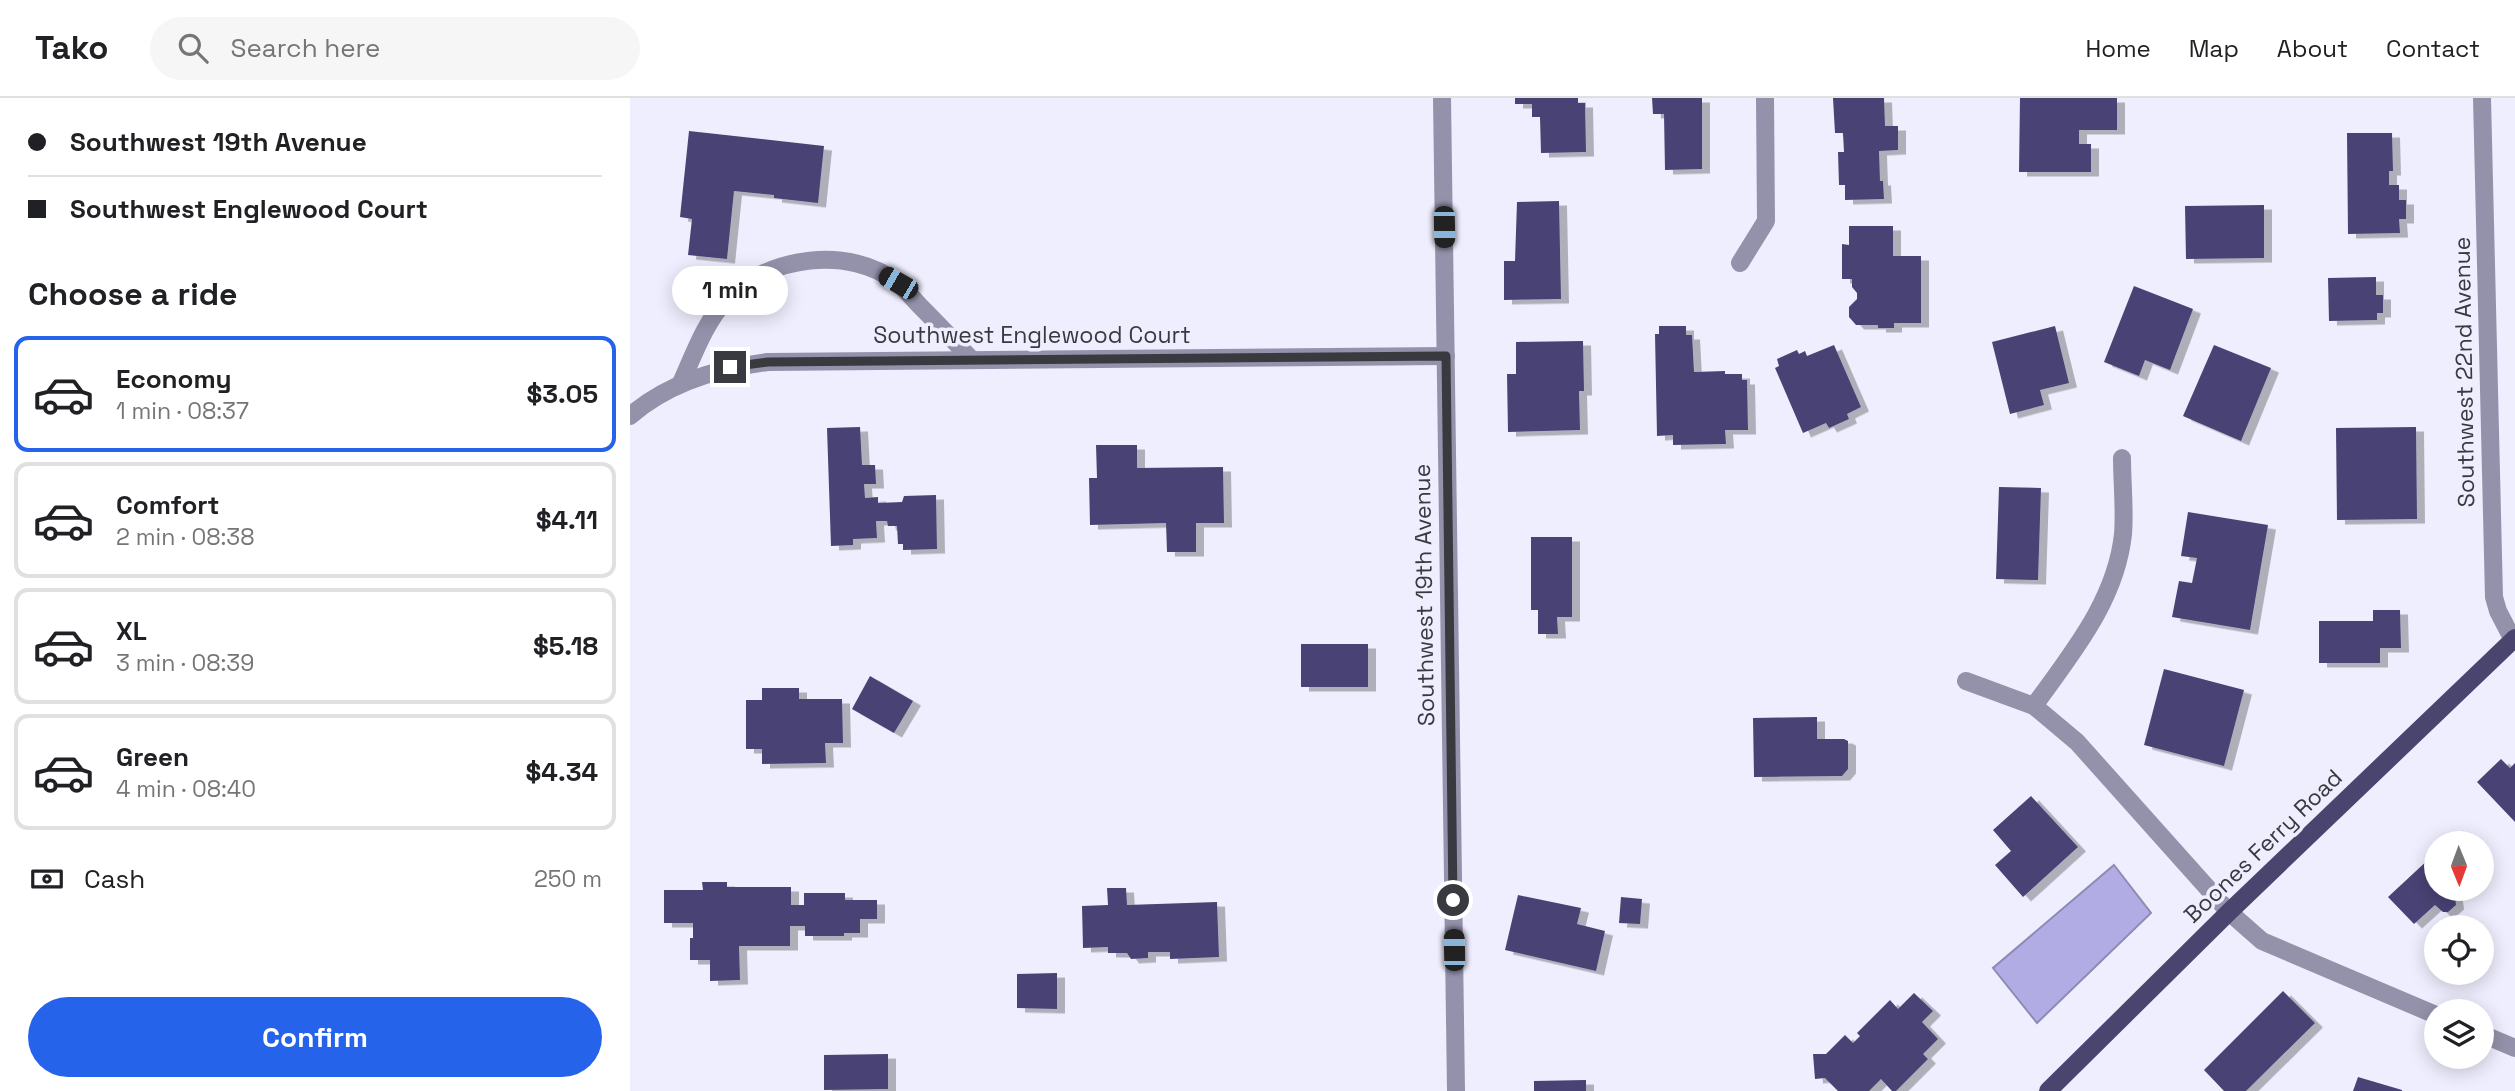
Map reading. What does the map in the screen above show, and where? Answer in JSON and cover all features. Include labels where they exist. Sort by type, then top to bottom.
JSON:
[{"type":"main road","name":"Boones Ferry Road","points":[[2048,1091],[2229,912],[2514,639]]},
{"type":"street","name":"Southwest 19th Avenue","points":[[1442,98],[1456,1091]]},
{"type":"street","points":[[1740,263],[1766,221],[1765,98]]},
{"type":"street","name":"Southwest 22nd Avenue","points":[[2482,98],[2494,597],[2498,611],[2514,639]]},
{"type":"street","points":[[681,383],[702,335],[727,299],[759,274],[799,261],[836,261],[871,267],[898,283],[972,360]]},
{"type":"street","name":"Southwest Englewood Court","points":[[630,416],[681,383],[730,367],[768,362],[1446,356]]},
{"type":"street","points":[[2034,706],[2088,630],[2111,583],[2123,533],[2122,458]]},
{"type":"street","points":[[1966,681],[2034,706],[2077,741],[2229,912],[2262,941],[2424,1010]]},
{"type":"street","points":[[2494,1039],[2515,1048]]},
{"type":"shaded area","points":[[2114,865],[2151,913],[2037,1023],[1993,968]]},
{"type":"building","points":[[1515,98],[1578,98],[1578,103],[1585,103],[1586,152],[1541,153],[1540,117],[1532,117],[1532,104],[1515,104]]},
{"type":"building","points":[[1652,98],[1702,98],[1702,169],[1665,170],[1664,114],[1653,114]]},
{"type":"building","points":[[1833,98],[1884,98],[1885,126],[1898,126],[1898,150],[1879,151],[1880,181],[1883,181],[1884,199],[1845,200],[1845,185],[1839,185],[1838,152],[1844,152],[1843,133],[1835,133]]},
{"type":"building","points":[[2020,98],[2117,98],[2117,130],[2079,130],[2079,144],[2091,144],[2091,172],[2019,172]]},
{"type":"building","points":[[689,131],[824,146],[818,203],[734,191],[727,259],[688,255],[692,219],[680,217]]},
{"type":"building","points":[[2347,133],[2392,133],[2393,171],[2389,171],[2389,185],[2399,185],[2399,200],[2406,200],[2406,219],[2399,219],[2400,233],[2348,234]]},
{"type":"building","points":[[1559,201],[1561,299],[1504,300],[1504,261],[1515,261],[1517,202]]},
{"type":"building","points":[[2264,205],[2264,258],[2186,259],[2185,206]]},
{"type":"building","points":[[1849,226],[1893,226],[1893,256],[1921,256],[1921,323],[1894,323],[1894,328],[1878,328],[1878,325],[1856,325],[1849,317],[1849,307],[1857,299],[1857,293],[1852,287],[1852,279],[1842,279],[1842,244],[1849,245]]},
{"type":"building","points":[[2376,277],[2376,295],[2383,295],[2383,313],[2377,313],[2377,320],[2329,321],[2328,278]]},
{"type":"building","points":[[2134,286],[2193,309],[2170,370],[2145,360],[2139,376],[2104,362]]},
{"type":"building","points":[[1659,326],[1686,326],[1686,335],[1692,335],[1694,372],[1725,371],[1725,374],[1742,374],[1742,380],[1747,380],[1748,430],[1725,430],[1726,444],[1673,445],[1673,435],[1657,436],[1655,334],[1659,334]]},
{"type":"building","points":[[2055,326],[2069,383],[2040,390],[2044,405],[2010,414],[1992,342]]},
{"type":"building","points":[[1583,341],[1584,391],[1579,391],[1580,430],[1508,432],[1507,374],[1516,374],[1516,342]]},
{"type":"building","points":[[1834,345],[1861,407],[1847,414],[1849,419],[1829,428],[1826,423],[1803,433],[1775,368],[1779,366],[1777,359],[1797,350],[1799,354],[1805,351],[1807,356]]},
{"type":"building","points":[[2214,345],[2271,368],[2241,441],[2183,416]]},
{"type":"building","points":[[860,427],[862,465],[875,465],[876,484],[864,484],[865,498],[878,497],[878,503],[902,502],[904,496],[936,495],[937,549],[903,550],[903,544],[898,544],[897,526],[888,526],[887,521],[876,521],[877,538],[853,539],[853,545],[831,546],[827,428]]},
{"type":"building","points":[[2416,427],[2417,519],[2337,520],[2336,428]]},
{"type":"building","points":[[1096,445],[1137,445],[1137,468],[1223,467],[1224,523],[1196,523],[1196,552],[1167,552],[1166,523],[1090,525],[1089,478],[1097,478]]},
{"type":"building","points":[[1999,487],[2041,488],[2038,580],[1996,579]]},
{"type":"building","points":[[2188,512],[2268,525],[2250,630],[2172,617],[2179,581],[2192,583],[2197,558],[2181,556]]},
{"type":"building","points":[[1531,537],[1572,537],[1572,617],[1557,617],[1558,634],[1538,634],[1538,610],[1531,610]]},
{"type":"building","points":[[2373,610],[2400,610],[2401,648],[2380,648],[2380,663],[2319,663],[2319,621],[2373,621]]},
{"type":"building","points":[[1301,644],[1368,644],[1368,687],[1301,687]]},
{"type":"building","points":[[2164,669],[2244,690],[2224,766],[2144,745]]},
{"type":"building","points":[[870,676],[913,701],[894,733],[852,709]]},
{"type":"building","points":[[762,688],[799,688],[799,699],[842,699],[843,743],[825,743],[826,763],[762,764],[762,749],[746,749],[746,700],[762,700]]},
{"type":"building","points":[[1817,717],[1817,739],[1848,741],[1848,769],[1842,776],[1754,777],[1753,718]]},
{"type":"building","points":[[2501,759],[2510,768],[2515,763],[2515,822],[2477,782]]},
{"type":"building","points":[[2031,796],[2078,847],[2023,897],[1995,865],[2011,851],[1993,830]]},
{"type":"building","points":[[2424,864],[2424,901],[2456,901],[2456,905],[2448,912],[2443,912],[2435,905],[2414,924],[2388,897]]},
{"type":"building","points":[[702,882],[727,882],[727,887],[791,887],[791,905],[804,905],[804,893],[845,893],[845,900],[877,900],[877,919],[860,919],[860,933],[844,933],[844,936],[805,936],[805,926],[790,926],[790,946],[739,946],[740,980],[710,981],[710,960],[690,960],[693,923],[664,923],[664,890],[703,890]]},
{"type":"building","points":[[1107,888],[1126,888],[1127,905],[1217,902],[1219,957],[1170,959],[1170,952],[1148,952],[1148,958],[1131,959],[1127,953],[1108,953],[1108,947],[1083,948],[1082,906],[1108,905]]},
{"type":"building","points":[[1518,895],[1581,908],[1577,924],[1605,931],[1596,971],[1505,950]]},
{"type":"building","points":[[1621,897],[1642,899],[1640,924],[1619,923]]},
{"type":"building","points":[[1057,973],[1057,1009],[1017,1008],[1017,974]]},
{"type":"building","points":[[2283,991],[2315,1023],[2246,1091],[2224,1091],[2204,1070]]},
{"type":"building","points":[[1914,993],[1933,1011],[1922,1022],[1938,1039],[1923,1054],[1928,1059],[1896,1091],[1892,1091],[1881,1079],[1869,1091],[1838,1091],[1825,1078],[1815,1079],[1813,1054],[1826,1054],[1845,1035],[1853,1043],[1860,1036],[1857,1033],[1890,1000],[1898,1009]]},
{"type":"building","points":[[888,1054],[888,1089],[824,1090],[824,1055]]},
{"type":"building","points":[[2358,1077],[2402,1090],[2402,1091],[2353,1091]]},
{"type":"building","points":[[1586,1080],[1586,1091],[1534,1091],[1534,1081]]},
{"type":"route","points":[[730,367],[768,362],[1446,356],[1453,900]]}]
